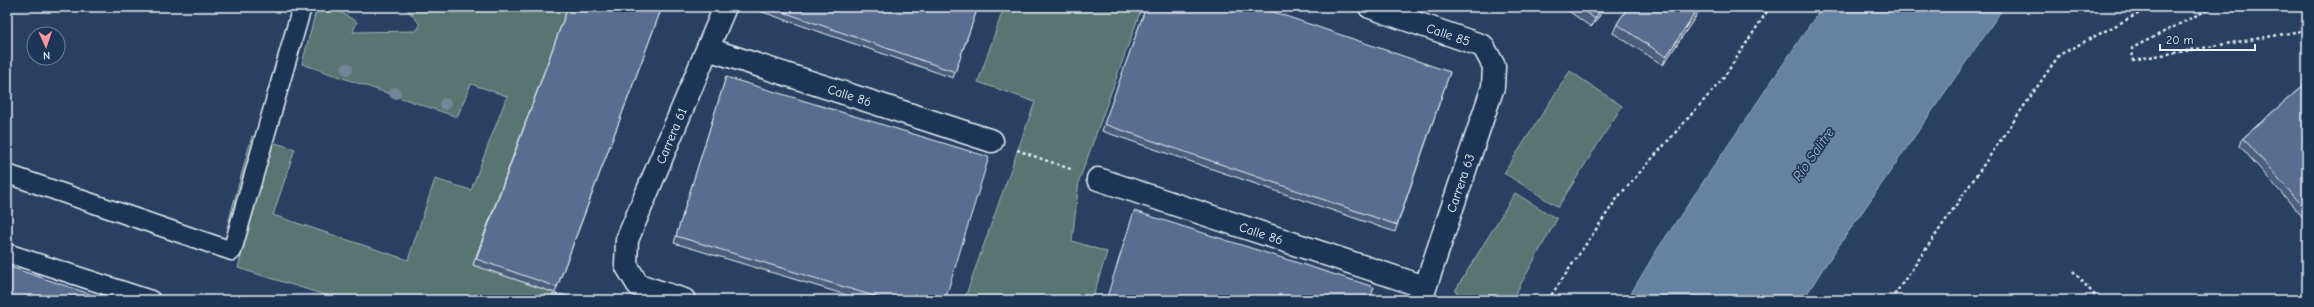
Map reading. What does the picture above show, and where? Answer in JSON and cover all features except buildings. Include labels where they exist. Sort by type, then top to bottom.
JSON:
[{"type":"street","name":"Carrera 61","points":[[684,300],[638,285],[626,265],[626,240],[725,7]]},
{"type":"street","name":"Calle 85","points":[[1370,7],[1483,46],[1494,66]]},
{"type":"street","name":"Calle 86","points":[[708,49],[992,140]]},
{"type":"street","name":"Carrera 63","points":[[1423,294],[1493,87],[1494,66]]},
{"type":"street","name":"Calle 86","points":[[1098,179],[1423,294]]},
{"type":"lane","points":[[7,174],[232,251],[302,7]]},
{"type":"lane","points":[[7,253],[150,300]]},
{"type":"path","points":[[1548,300],[1618,197],[1722,80],[1770,7]]},
{"type":"path","points":[[1891,300],[2059,55],[2151,7]]},
{"type":"path","points":[[2213,7],[2132,48],[2134,60],[2307,30]]},
{"type":"path","points":[[992,140],[1098,179]]},
{"type":"path","points":[[2073,271],[2099,300]]},
{"type":"green space","points":[[317,7],[332,7],[357,22],[353,32],[415,31],[419,28],[419,23],[405,7],[568,7],[473,265],[555,293],[560,296],[558,300],[341,300],[238,268],[247,233],[227,227],[252,136],[295,149],[273,215],[408,260],[435,179],[471,190],[507,96],[471,84],[457,117],[302,64]]},
{"type":"green space","points":[[1004,7],[1142,7],[1079,181],[1072,241],[1107,252],[1092,300],[964,300],[1035,102],[978,82]]},
{"type":"green space","points":[[1570,71],[1622,106],[1558,207],[1504,173]]},
{"type":"green space","points":[[1515,193],[1557,219],[1512,300],[1470,300],[1455,291]]},
{"type":"water","name":"Río Salitre","points":[[1822,7],[2004,7],[1822,270],[1803,300],[1627,300],[1657,250]]}]
